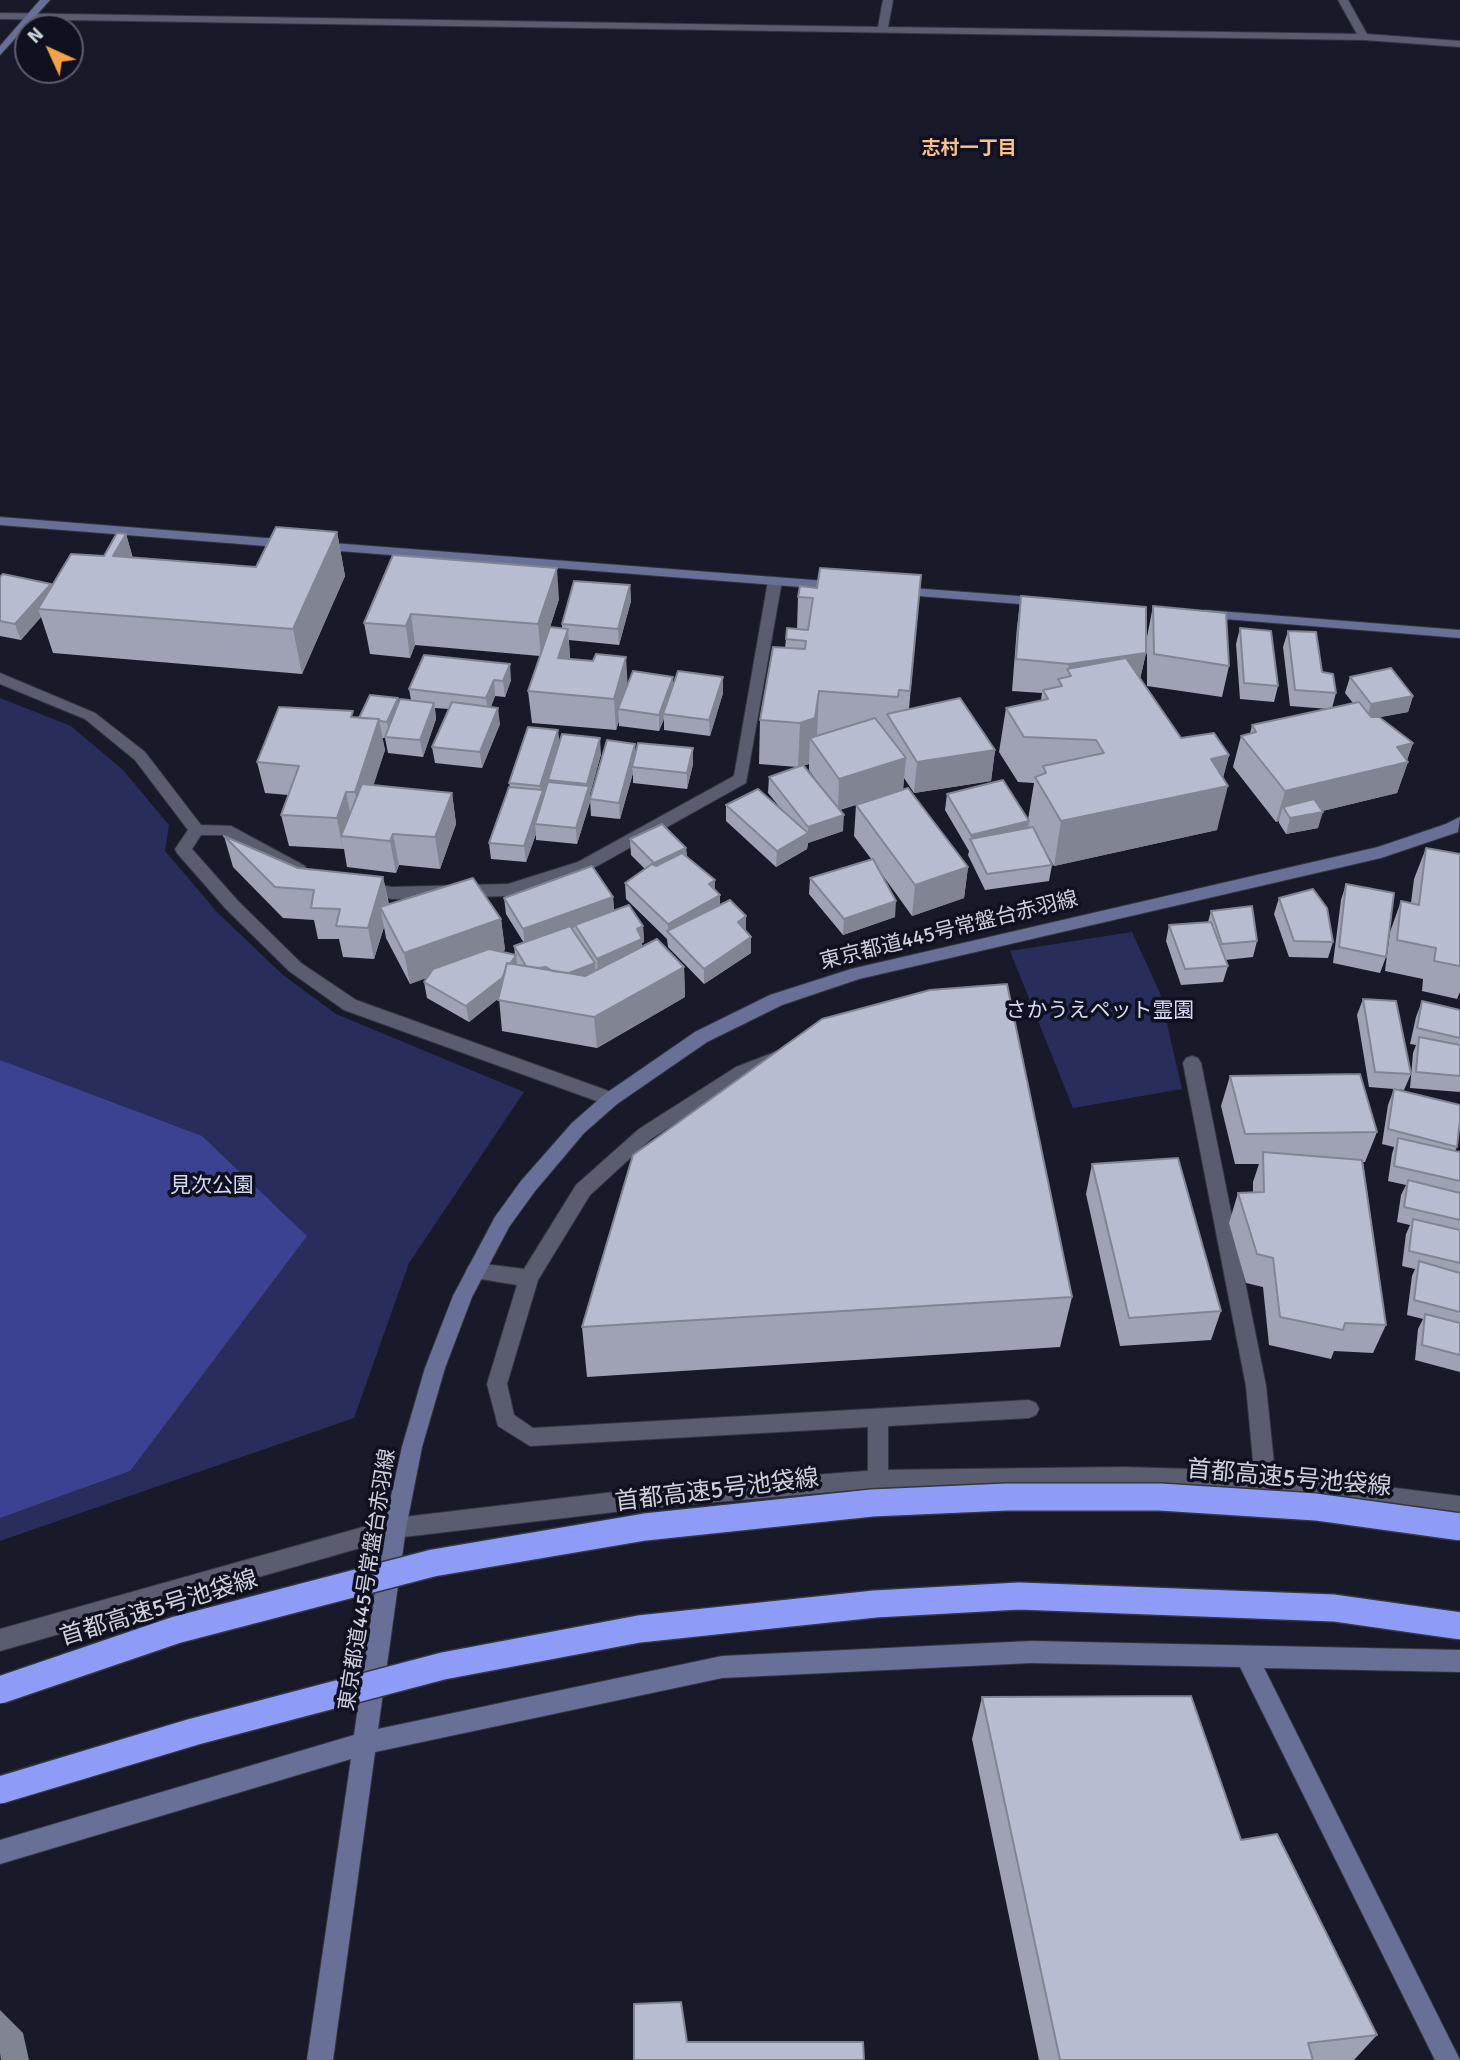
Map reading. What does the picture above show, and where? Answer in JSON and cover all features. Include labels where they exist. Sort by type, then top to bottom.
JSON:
[{"type":"highway","name":"首都高速5号池袋線","points":[[0,1690],[176,1630],[433,1563],[659,1526],[872,1503],[1160,1497],[1316,1507],[1460,1527]]},
{"type":"highway","points":[[0,1790],[193,1732],[443,1666],[639,1629],[874,1604],[1019,1596],[1334,1608],[1460,1626]]},
{"type":"street","points":[[34,14],[45,0]]},
{"type":"street","points":[[882,30],[888,0]]},
{"type":"street","points":[[1343,0],[1364,37]]},
{"type":"street","points":[[84,17],[1364,37],[1460,44]]},
{"type":"street","points":[[0,52],[14,36]]},
{"type":"street","points":[[0,521],[857,587]]},
{"type":"street","points":[[342,884],[393,893],[508,890],[584,866],[741,779],[775,581]]},
{"type":"street","points":[[884,589],[1063,603]]},
{"type":"street","points":[[1186,613],[1460,634]]},
{"type":"street","points":[[0,678],[90,716],[140,755],[197,830]]},
{"type":"street","name":"東京都道445号常盤台赤羽線","points":[[320,2060],[395,1528],[412,1447],[435,1368],[463,1296],[476,1271],[502,1223],[528,1186],[578,1128],[611,1099],[701,1037],[776,1000],[857,972],[1284,876],[1381,852],[1457,828]]},
{"type":"street","points":[[197,830],[225,830],[317,880]]},
{"type":"street","points":[[197,830],[183,849],[232,905],[295,967],[351,1005],[611,1099]]},
{"type":"street","points":[[803,1048],[742,1072],[645,1134],[583,1190],[529,1279],[497,1384],[505,1420],[530,1437],[1029,1409]]},
{"type":"street","points":[[1192,1063],[1256,1386],[1265,1481]]},
{"type":"street","points":[[476,1271],[529,1279]]},
{"type":"street","points":[[878,1417],[878,1479]]},
{"type":"street","points":[[0,1640],[395,1528],[649,1498],[878,1479],[1125,1476],[1265,1481],[1460,1506]]},
{"type":"street","points":[[0,1852],[365,1743],[722,1667],[1031,1652],[1460,1661]]},
{"type":"street","points":[[1247,1656],[1448,2060]]},
{"type":"green space","name":"見次公園","points":[[0,698],[71,726],[123,770],[169,825],[165,851],[218,913],[283,975],[336,1014],[524,1092],[409,1263],[354,1418],[0,1541]]},
{"type":"green space","name":"さかうえペット霊園","points":[[1132,932],[1160,993],[1182,1089],[1073,1108],[1010,951]]},
{"type":"shaded area","points":[[0,1060],[202,1136],[307,1236],[130,1471],[0,1518]]},
{"type":"building","points":[[276,527],[337,532],[293,629],[38,609],[71,554],[104,556],[117,533],[126,534],[113,556],[256,567]]},
{"type":"building","points":[[393,555],[557,568],[538,624],[411,614],[406,626],[364,623]]},
{"type":"building","points":[[820,568],[921,575],[910,691],[899,690],[898,697],[819,691],[815,718],[800,723],[760,720],[773,647],[805,649],[806,641],[786,639],[787,628],[808,630],[813,598],[798,597],[800,586],[817,588]]},
{"type":"building","points":[[3,574],[51,584],[15,624],[0,621],[0,577]]},
{"type":"building","points":[[574,581],[630,585],[618,629],[562,624]]},
{"type":"building","points":[[1021,596],[1146,607],[1146,653],[1069,664],[1016,659]]},
{"type":"building","points":[[1153,606],[1226,613],[1229,666],[1154,654]]},
{"type":"building","points":[[550,627],[568,629],[558,658],[593,661],[596,654],[626,657],[614,699],[528,691]]},
{"type":"building","points":[[1240,628],[1271,631],[1278,686],[1244,683]]},
{"type":"building","points":[[1288,631],[1316,632],[1322,672],[1333,674],[1336,693],[1295,690]]},
{"type":"building","points":[[424,655],[510,664],[503,681],[494,680],[486,698],[409,689]]},
{"type":"building","points":[[1126,658],[1181,738],[1214,733],[1229,755],[1211,759],[1228,786],[1061,821],[1035,777],[1046,773],[1043,766],[1104,753],[1096,740],[1024,737],[1006,708],[1048,699],[1043,690],[1062,686],[1058,679],[1071,676],[1067,669]]},
{"type":"building","points":[[1391,668],[1413,696],[1371,704],[1350,677]]},
{"type":"building","points":[[633,671],[673,677],[659,715],[618,709]]},
{"type":"building","points":[[678,671],[723,677],[709,720],[663,714]]},
{"type":"building","points":[[370,695],[398,698],[387,722],[359,718]]},
{"type":"building","points":[[960,698],[995,750],[917,762],[887,714]]},
{"type":"building","points":[[400,699],[434,703],[420,740],[385,737]]},
{"type":"building","points":[[452,702],[498,708],[480,752],[432,747]]},
{"type":"building","points":[[1359,702],[1371,717],[1379,717],[1413,743],[1397,747],[1408,762],[1285,791],[1241,736],[1256,732],[1252,725]]},
{"type":"building","points":[[279,707],[353,711],[351,717],[379,719],[355,792],[346,792],[337,818],[281,815],[299,766],[257,762]]},
{"type":"building","points":[[875,718],[906,758],[839,779],[810,738]]},
{"type":"building","points":[[528,727],[558,730],[540,786],[509,783]]},
{"type":"building","points":[[562,734],[600,738],[587,784],[548,780]]},
{"type":"building","points":[[607,740],[635,744],[619,803],[590,799]]},
{"type":"building","points":[[638,743],[693,748],[687,773],[632,767]]},
{"type":"building","points":[[803,765],[844,815],[808,827],[769,777]]},
{"type":"building","points":[[1003,780],[1029,821],[971,835],[947,794]]},
{"type":"building","points":[[548,782],[589,786],[576,828],[535,824]]},
{"type":"building","points":[[362,784],[452,793],[435,837],[393,834],[390,841],[341,836]]},
{"type":"building","points":[[509,787],[543,790],[524,846],[489,843]]},
{"type":"building","points":[[908,788],[968,867],[915,885],[856,805]]},
{"type":"building","points":[[758,789],[808,833],[777,851],[726,805]]},
{"type":"building","points":[[1314,799],[1323,812],[1290,818],[1283,807]]},
{"type":"building","points":[[662,824],[686,848],[654,863],[630,839]]},
{"type":"building","points":[[1033,827],[1052,865],[987,874],[970,839]]},
{"type":"building","points":[[224,836],[298,868],[383,877],[368,928],[336,926],[340,909],[311,908],[314,890],[275,887]]},
{"type":"building","points":[[1426,848],[1460,854],[1460,966],[1434,961],[1436,948],[1397,940],[1401,901],[1419,905]]},
{"type":"building","points":[[682,853],[715,880],[709,884],[720,895],[668,924],[625,883],[652,864],[656,866]]},
{"type":"building","points":[[873,859],[896,901],[844,919],[810,878]]},
{"type":"building","points":[[592,866],[613,897],[523,929],[504,898]]},
{"type":"building","points":[[473,878],[501,919],[404,953],[380,907]]},
{"type":"building","points":[[1346,884],[1394,893],[1386,957],[1339,947]]},
{"type":"building","points":[[1313,889],[1327,908],[1333,942],[1294,941],[1279,898]]},
{"type":"building","points":[[730,900],[746,916],[738,922],[751,937],[704,969],[667,931]]},
{"type":"building","points":[[629,905],[643,926],[637,929],[642,939],[597,959],[575,925]]},
{"type":"building","points":[[1252,906],[1257,941],[1222,944],[1211,911]]},
{"type":"building","points":[[1211,922],[1228,966],[1185,969],[1169,925]]},
{"type":"building","points":[[570,926],[595,963],[569,973],[552,971],[546,967],[526,966],[514,946]]},
{"type":"building","points":[[657,939],[684,967],[594,1017],[498,1000],[507,963],[585,976]]},
{"type":"building","points":[[489,949],[516,955],[510,964],[507,963],[502,978],[466,1006],[424,982],[433,969]]},
{"type":"building","points":[[1007,984],[1072,1297],[582,1327],[633,1155],[822,1019],[930,990]]},
{"type":"building","points":[[1363,999],[1396,1001],[1411,1074],[1375,1072]]},
{"type":"building","points":[[1422,1001],[1460,1010],[1460,1038],[1417,1028]]},
{"type":"building","points":[[1419,1037],[1460,1045],[1460,1076],[1416,1072]]},
{"type":"building","points":[[1360,1074],[1377,1132],[1245,1134],[1230,1076]]},
{"type":"building","points":[[1394,1089],[1460,1105],[1457,1147],[1388,1129]]},
{"type":"building","points":[[1398,1138],[1460,1152],[1460,1181],[1394,1166]]},
{"type":"building","points":[[1263,1152],[1362,1160],[1386,1325],[1345,1323],[1343,1330],[1280,1317],[1273,1258],[1257,1254],[1238,1193],[1264,1192]]},
{"type":"building","points":[[1178,1158],[1221,1311],[1129,1318],[1092,1164]]},
{"type":"building","points":[[1408,1180],[1460,1193],[1460,1220],[1404,1207]]},
{"type":"building","points":[[1413,1219],[1460,1230],[1460,1263],[1409,1251]]},
{"type":"building","points":[[1419,1261],[1460,1273],[1460,1312],[1414,1300]]},
{"type":"building","points":[[1425,1314],[1460,1323],[1460,1355],[1422,1345]]},
{"type":"building","points":[[1191,1696],[1241,1840],[1277,1834],[1377,2035],[1308,2043],[1313,2060],[1060,2060],[982,1697]]},
{"type":"building","points":[[681,2002],[687,2042],[863,2042],[864,2060],[634,2060],[634,2004]]},
{"type":"district","name":"志村一丁目","points":[[969,149]]}]
